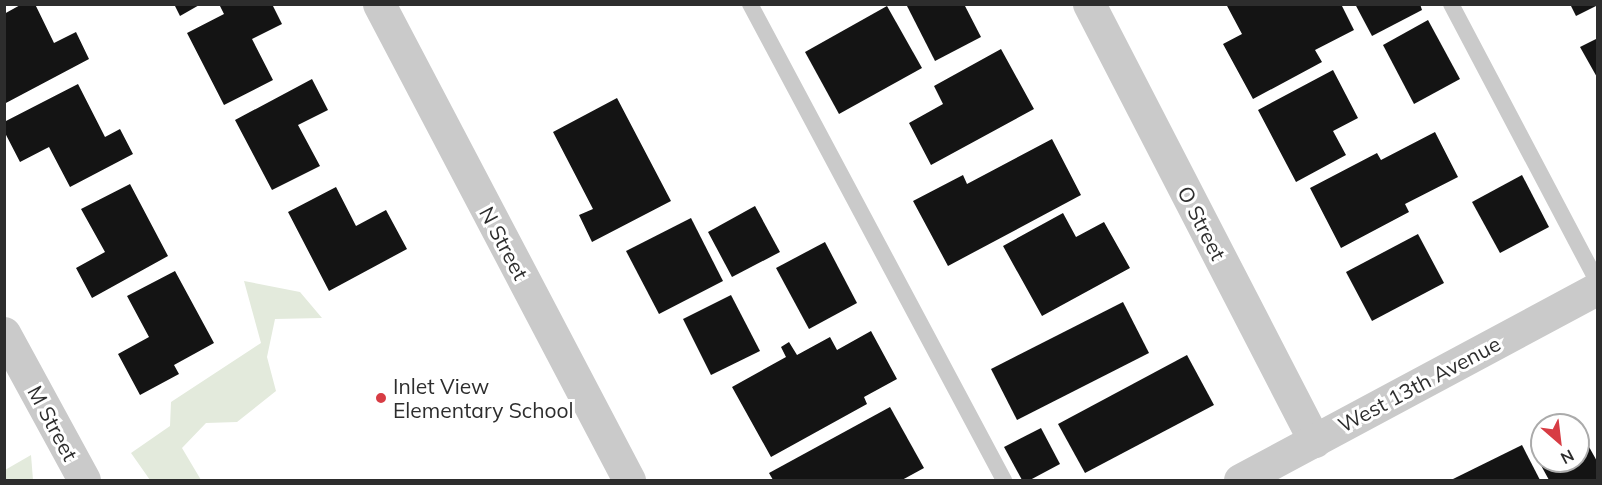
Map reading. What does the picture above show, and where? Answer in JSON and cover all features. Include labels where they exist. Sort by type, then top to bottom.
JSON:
[{"type":"street","name":"N Street","points":[[379,4],[629,480]]},
{"type":"street","name":"O Street","points":[[1089,4],[1315,441]]},
{"type":"street","name":"West 13th Avenue","points":[[1240,480],[1598,285]]},
{"type":"street","name":"M Street","points":[[4,333],[84,480]]},
{"type":"lane","points":[[750,4],[1004,480]]},
{"type":"lane","points":[[1452,4],[1598,285]]},
{"type":"shaded area","points":[[244,281],[300,292],[322,318],[275,319],[267,357],[276,391],[237,422],[206,423],[182,448],[201,480],[150,480],[131,453],[170,426],[171,402],[261,343]]},
{"type":"shaded area","points":[[31,455],[33,480],[5,480],[5,470]]},
{"type":"building","points":[[22,4],[35,4],[54,43],[76,32],[89,59],[4,104],[4,14]]},
{"type":"building","points":[[174,4],[201,4],[180,16]]},
{"type":"building","points":[[219,4],[272,4],[282,24],[252,39],[273,80],[224,105],[187,33],[224,14]]},
{"type":"building","points":[[906,4],[964,4],[981,37],[935,61]]},
{"type":"building","points":[[1226,4],[1341,4],[1354,30],[1315,50],[1322,62],[1253,99],[1223,44],[1242,34]]},
{"type":"building","points":[[1355,4],[1420,4],[1422,10],[1372,36]]},
{"type":"building","points":[[1570,4],[1598,4],[1598,5],[1576,16]]},
{"type":"building","points":[[887,6],[922,68],[839,114],[805,52]]},
{"type":"building","points":[[1428,20],[1460,79],[1414,104],[1383,45]]},
{"type":"building","points":[[1598,38],[1598,79],[1580,47]]},
{"type":"building","points":[[1001,49],[1034,109],[931,165],[909,123],[943,104],[934,86]]},
{"type":"building","points":[[1333,70],[1358,118],[1333,131],[1346,155],[1296,182],[1258,110]]},
{"type":"building","points":[[312,79],[328,110],[298,125],[320,166],[272,190],[235,120]]},
{"type":"building","points":[[78,84],[105,137],[120,129],[133,154],[70,187],[49,147],[20,162],[4,131],[4,122]]},
{"type":"building","points":[[617,98],[671,201],[592,242],[579,215],[593,209],[553,132]]},
{"type":"building","points":[[1435,132],[1458,177],[1405,204],[1409,212],[1341,248],[1310,188],[1377,153],[1381,160]]},
{"type":"building","points":[[1052,139],[1081,195],[948,266],[913,201],[963,175],[967,184]]},
{"type":"building","points":[[1522,175],[1549,227],[1500,253],[1472,202]]},
{"type":"building","points":[[130,184],[168,256],[92,298],[76,268],[105,252],[81,209]]},
{"type":"building","points":[[336,187],[356,226],[386,210],[407,249],[329,291],[288,212]]},
{"type":"building","points":[[755,206],[780,252],[732,277],[708,232]]},
{"type":"building","points":[[1063,213],[1076,237],[1104,222],[1130,268],[1042,316],[1003,246]]},
{"type":"building","points":[[691,218],[723,281],[659,314],[626,251]]},
{"type":"building","points":[[1418,234],[1444,283],[1372,321],[1346,272]]},
{"type":"building","points":[[825,242],[857,303],[809,329],[776,268]]},
{"type":"building","points":[[175,271],[214,343],[174,365],[179,374],[140,395],[118,354],[149,337],[127,296]]},
{"type":"building","points":[[731,295],[760,351],[711,375],[683,319]]},
{"type":"building","points":[[1123,302],[1149,353],[1017,420],[991,369]]},
{"type":"building","points":[[871,331],[897,379],[864,397],[867,404],[771,457],[732,387],[786,357],[781,347],[789,342],[797,355],[830,337],[837,350]]},
{"type":"building","points":[[1187,355],[1214,405],[1085,473],[1058,424]]},
{"type":"building","points":[[890,407],[924,468],[902,480],[773,480],[769,473]]},
{"type":"building","points":[[1041,428],[1060,464],[1030,480],[1022,480],[1004,447]]},
{"type":"building","points":[[1522,445],[1530,461],[1530,473],[1536,473],[1540,480],[1451,480]]},
{"type":"building","points":[[1590,449],[1598,463],[1598,480],[1549,480],[1545,473],[1590,473]]},
{"type":"place","name":"Inlet View Elementary School","points":[[381,398]]}]
